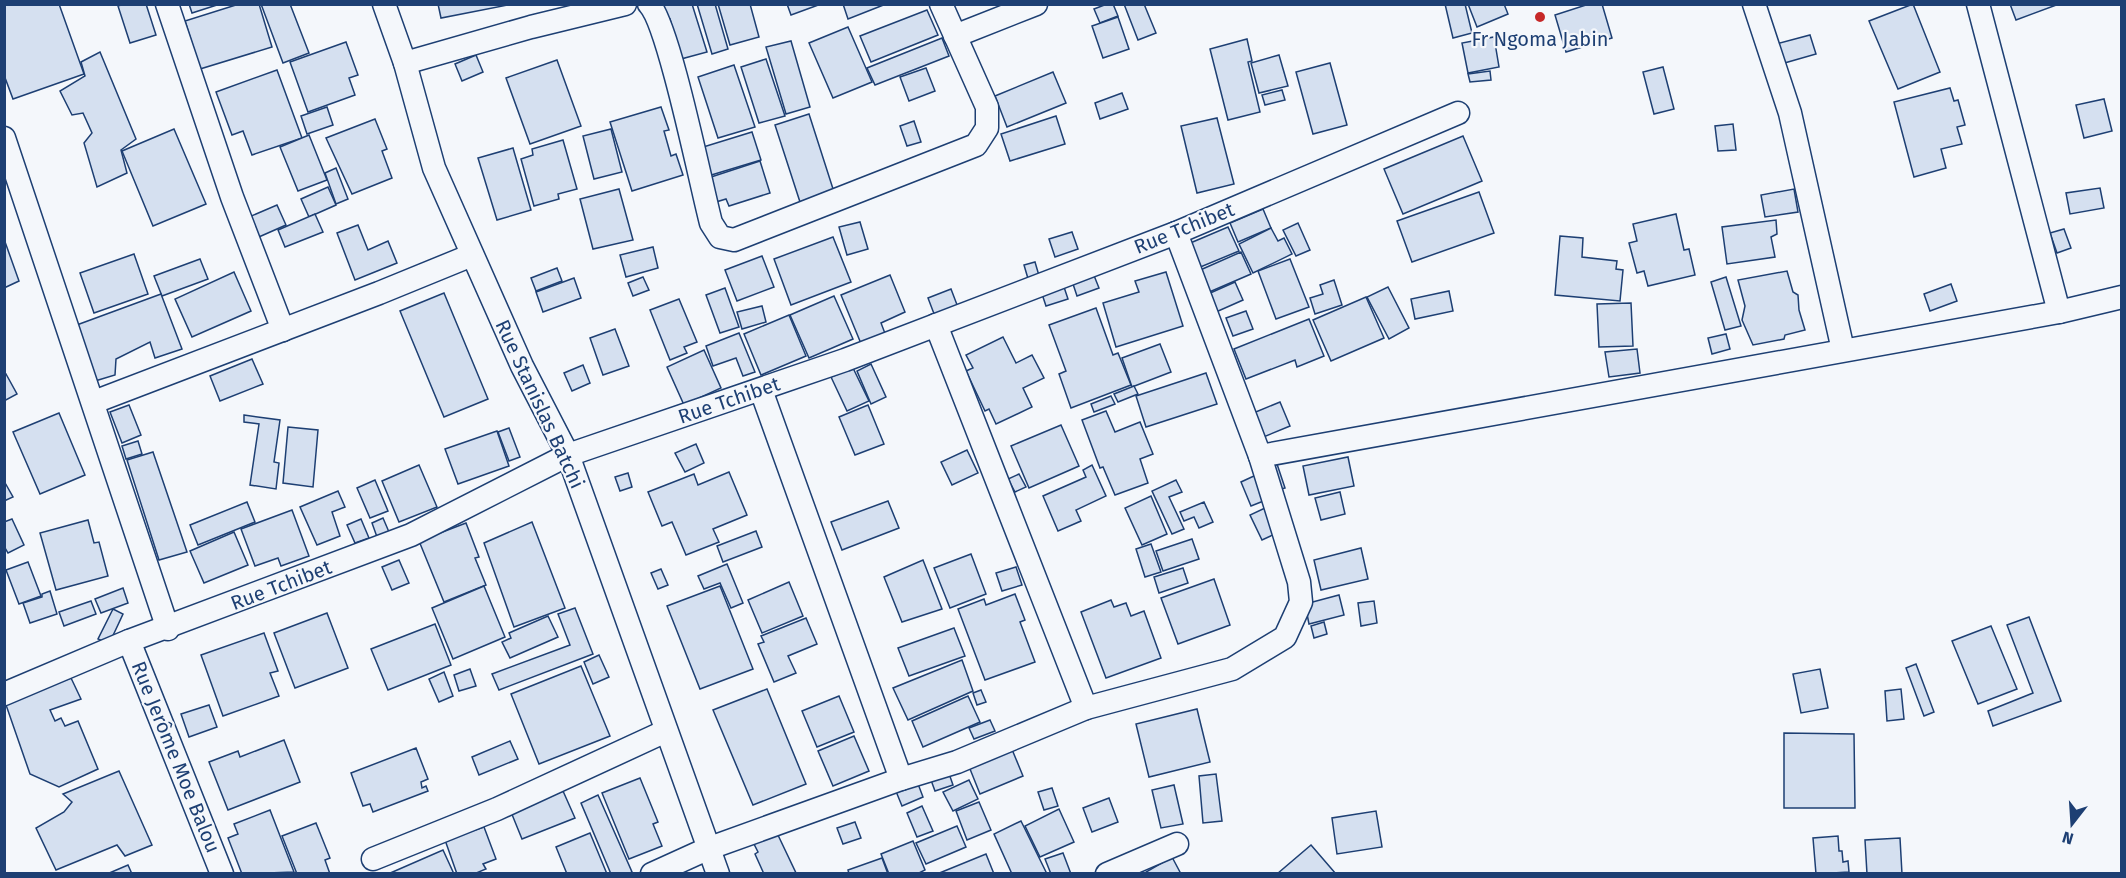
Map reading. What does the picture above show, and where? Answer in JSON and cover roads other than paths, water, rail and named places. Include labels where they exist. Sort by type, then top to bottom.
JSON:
[{"type":"street","points":[[166,4],[232,197],[283,330]]},
{"type":"street","name":"Rue Stanislas Batchi","points":[[384,4],[405,63],[434,168],[522,366],[568,455],[718,873]]},
{"type":"street","points":[[405,63],[531,27],[625,4]]},
{"type":"street","points":[[649,4],[658,21],[674,74],[711,223],[720,237],[734,240],[976,145],[987,128],[987,107],[941,4]]},
{"type":"street","points":[[956,36],[1036,4]]},
{"type":"street","points":[[1754,4],[1790,113],[1843,350]]},
{"type":"street","points":[[1978,4],[2059,312]]},
{"type":"street","name":"Rue Tchibet","points":[[4,694],[129,641],[411,534],[568,455],[761,390],[1176,233],[1458,113]]},
{"type":"street","points":[[4,138],[168,628]]},
{"type":"street","points":[[652,873],[708,849],[901,779],[957,762],[1086,708],[1232,669],[1285,637],[1300,602],[1299,582],[1260,456],[1176,233]]},
{"type":"street","points":[[94,402],[472,255]]},
{"type":"street","points":[[1260,456],[2059,312],[2121,297]]},
{"type":"street","points":[[936,325],[1086,708]]},
{"type":"street","points":[[761,390],[901,779]]},
{"type":"street","name":"Rue Jerôme Moe Balou","points":[[129,641],[222,873]]},
{"type":"street","points":[[373,860],[497,809],[666,730]]},
{"type":"street","points":[[1107,873],[1177,844]]},
{"type":"place","name":"Fr Ngoma Jabin","points":[[1540,17]]}]
